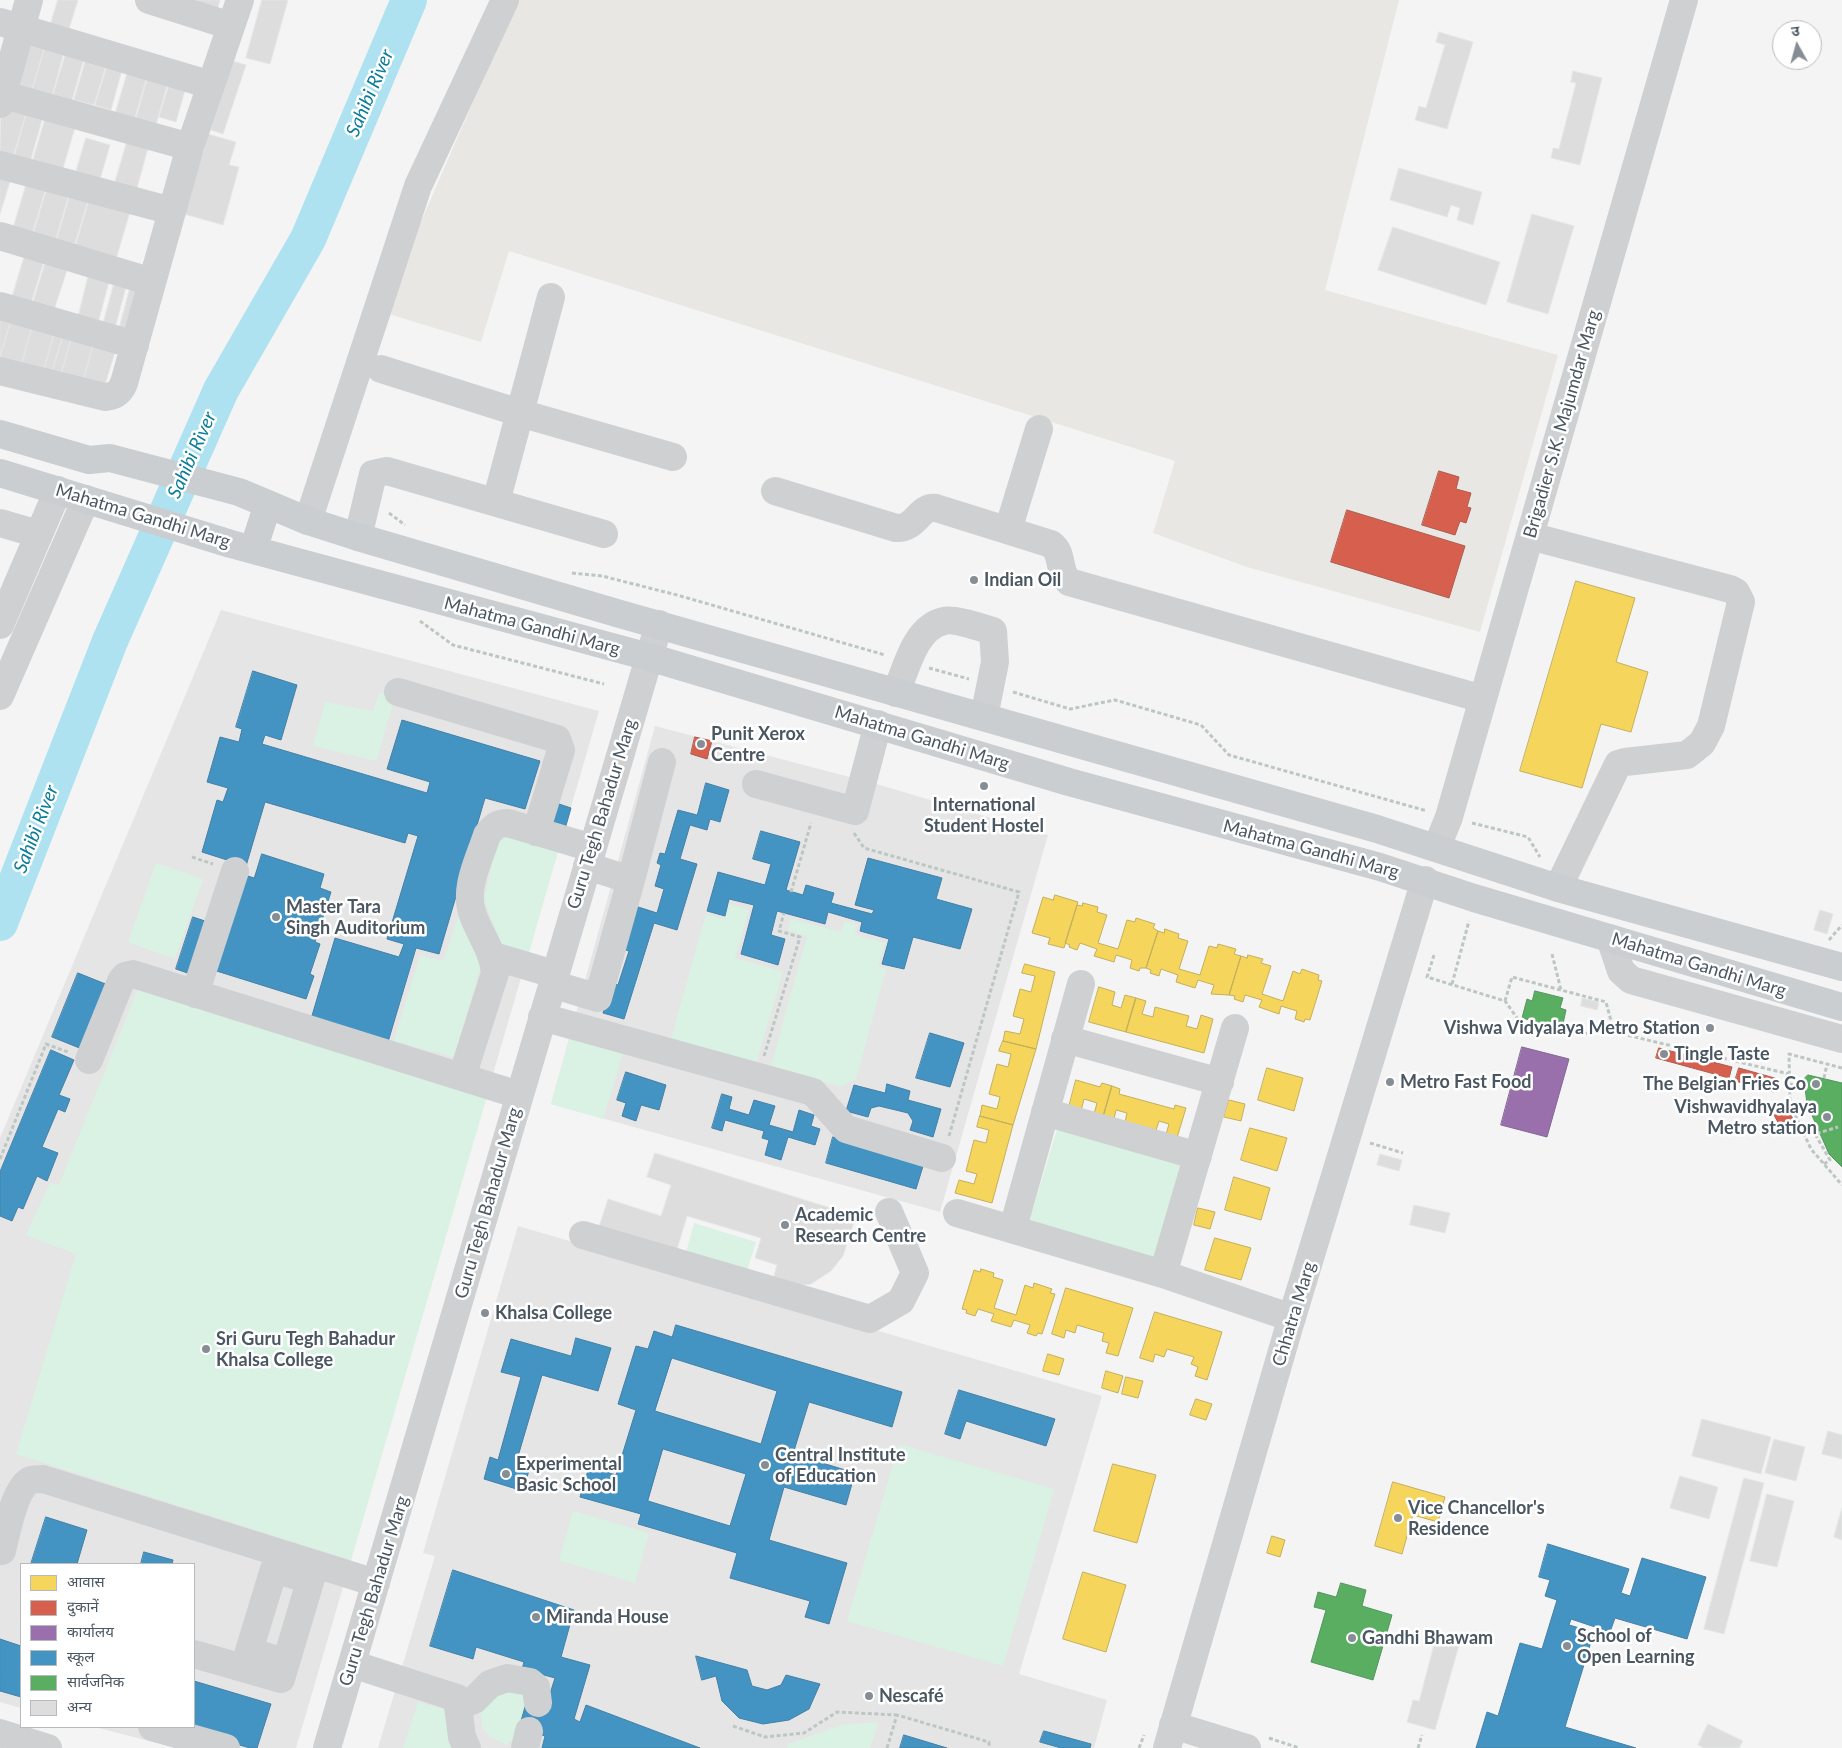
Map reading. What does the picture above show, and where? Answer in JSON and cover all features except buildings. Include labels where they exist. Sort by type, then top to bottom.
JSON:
[{"type":"main road","name":"Mahatma Gandhi Marg","points":[[0,434],[89,460],[110,458],[239,492],[308,521],[358,537],[1436,847],[1558,888],[1842,967]]},
{"type":"main road","name":"Mahatma Gandhi Marg","points":[[0,473],[242,547],[649,658],[1070,782],[1425,880],[1474,898],[1842,1007]]},
{"type":"main road","points":[[242,547],[268,504]]},
{"type":"street","points":[[29,0],[11,25],[1,98],[190,147]]},
{"type":"street","points":[[149,0],[231,26]]},
{"type":"street","points":[[0,371],[106,397],[112,397],[120,392],[135,345],[190,147],[240,0]]},
{"type":"street","points":[[308,521],[418,186],[505,0]]},
{"type":"street","name":"Brigadier S.K. Majumdar Marg","points":[[1436,847],[1449,817],[1684,0]]},
{"type":"street","points":[[11,25],[211,85]]},
{"type":"street","points":[[0,165],[172,211]]},
{"type":"street","points":[[0,236],[152,282]]},
{"type":"street","points":[[496,502],[551,297]]},
{"type":"street","points":[[0,306],[135,345]]},
{"type":"street","points":[[381,369],[520,413],[673,457]]},
{"type":"street","points":[[1008,530],[1039,428]]},
{"type":"street","points":[[358,537],[373,474],[387,470],[604,534]]},
{"type":"street","points":[[0,625],[58,490]]},
{"type":"street","points":[[775,491],[896,528],[909,526],[926,510],[932,508],[1008,530],[1056,547],[1062,573],[1069,582],[1483,699]]},
{"type":"street","points":[[0,696],[94,501]]},
{"type":"street","points":[[2,529],[38,534]]},
{"type":"street","points":[[1530,536],[1730,589],[1736,592],[1741,602],[1707,736],[1686,755],[1618,764],[1558,888]]},
{"type":"street","points":[[896,693],[918,641],[930,627],[945,620],[993,631],[995,662],[984,718]]},
{"type":"street","name":"Guru Tegh Bahadur Marg","points":[[327,1748],[659,624]]},
{"type":"street","points":[[398,692],[557,740],[561,750],[536,832]]},
{"type":"street","points":[[756,784],[855,811],[878,724]]},
{"type":"street","points":[[493,956],[598,998],[662,762]]},
{"type":"street","points":[[462,1077],[495,973],[493,956],[472,914],[469,895],[487,836],[492,828],[500,823],[508,823],[536,832],[589,857],[631,880]]},
{"type":"street","points":[[195,994],[235,871]]},
{"type":"street","name":"Chhatra Marg","points":[[1170,1736],[1292,1318],[1425,880]]},
{"type":"street","points":[[1610,938],[1621,971],[1631,980],[1842,1039]]},
{"type":"street","points":[[1816,960],[1842,951]]},
{"type":"street","points":[[89,1060],[125,976],[139,975],[519,1095]]},
{"type":"street","points":[[1013,1228],[1081,984]]},
{"type":"street","points":[[542,1017],[813,1092],[846,1129],[942,1158]]},
{"type":"street","points":[[1163,1274],[1235,1028]]},
{"type":"street","points":[[1065,1039],[1220,1082]]},
{"type":"street","points":[[1045,1112],[1198,1156]]},
{"type":"street","points":[[583,1235],[870,1319],[901,1301],[915,1273],[889,1212]]},
{"type":"street","points":[[957,1212],[1163,1274],[1292,1318]]},
{"type":"street","points":[[0,1550],[2,1551],[17,1498],[23,1486],[31,1480],[43,1479],[313,1573]]},
{"type":"street","points":[[286,1662],[248,1651],[274,1569],[313,1573],[376,1584]]},
{"type":"street","points":[[195,1654],[281,1679],[313,1573]]},
{"type":"street","points":[[352,1664],[457,1698],[462,1737],[467,1748]]},
{"type":"street","points":[[458,1707],[474,1700],[490,1684],[507,1678],[530,1682],[536,1687],[538,1703]]},
{"type":"street","points":[[156,1728],[226,1748]]},
{"type":"street","points":[[0,1733],[48,1748]]},
{"type":"street","points":[[1170,1736],[1247,1748]]},
{"type":"path","points":[[365,507],[392,514],[409,528]]},
{"type":"path","points":[[566,571],[602,576],[677,595],[1070,709],[1115,700],[1201,726],[1229,755],[1449,817],[1528,837],[1558,888]]},
{"type":"path","points":[[416,618],[453,645],[604,684]]},
{"type":"path","points":[[790,892],[817,801]]},
{"type":"path","points":[[855,811],[854,836],[864,848],[1018,892],[942,1158]]},
{"type":"path","points":[[758,1076],[800,937],[779,931],[784,913]]},
{"type":"path","points":[[1452,984],[1466,930]]},
{"type":"path","points":[[1552,954],[1560,990]]},
{"type":"path","points":[[1434,955],[1428,977],[1505,1000],[1520,1022],[1567,1034],[1614,1032],[1789,1074]]},
{"type":"path","points":[[1505,1000],[1512,977],[1606,1002],[1614,1032]]},
{"type":"path","points":[[0,1159],[46,1044],[89,1060]]},
{"type":"path","points":[[1842,1068],[1788,1054],[1790,1104],[1811,1150],[1842,1185]]},
{"type":"path","points":[[1824,1078],[1827,1064]]},
{"type":"path","points":[[1789,1084],[1805,1087]]},
{"type":"path","points":[[1824,1164],[1830,1160],[1815,1134],[1838,1127]]},
{"type":"path","points":[[1347,1137],[1403,1152]]},
{"type":"path","points":[[733,1726],[765,1737],[804,1733],[837,1712],[897,1715],[989,1742],[989,1748]]},
{"type":"path","points":[[887,1748],[897,1715]]},
{"type":"path","points":[[1418,1748],[1422,1735]]},
{"type":"shaded area","points":[[517,0],[1399,0],[1325,290],[1558,355],[1480,632],[1247,567],[1153,533],[1175,461],[509,251],[481,342],[382,312]]},
{"type":"shaded area","name":"Sri Guru Tegh Bahadur Khalsa College","points":[[221,610],[599,711],[296,1748],[176,1748],[99,1728],[195,1728],[195,1563],[20,1563],[20,1708],[0,1702],[0,1138]]},
{"type":"shaded area","points":[[655,726],[880,785],[1048,835],[940,1212],[551,1104]]},
{"type":"shaded area","name":"Central Institute of Education","points":[[518,1226],[1102,1396],[1019,1674],[1107,1700],[1094,1748],[378,1748],[435,1556],[423,1553]]},
{"type":"green space","points":[[379,693],[395,697],[376,761],[313,746],[325,702],[373,711]]},
{"type":"green space","points":[[510,837],[558,851],[528,956],[503,948],[484,900],[497,841]]},
{"type":"green space","points":[[156,863],[203,879],[175,959],[128,942]]},
{"type":"green space","points":[[464,899],[484,956],[454,1057],[394,1041],[420,955],[443,961]]},
{"type":"green space","points":[[729,904],[749,910],[735,958],[783,972],[756,1063],[671,1039],[706,914],[725,919]]},
{"type":"green space","points":[[791,919],[841,932],[845,921],[857,925],[855,935],[885,943],[878,966],[886,969],[856,1079],[840,1087],[771,1066],[807,936],[788,930]]},
{"type":"green space","points":[[138,989],[488,1093],[351,1560],[16,1454],[76,1254],[26,1235],[50,1183],[59,1185]]},
{"type":"green space","points":[[572,1030],[625,1046],[603,1119],[551,1104]]},
{"type":"green space","points":[[1058,1126],[1188,1164],[1160,1257],[1148,1259],[1036,1226],[1030,1219]]},
{"type":"green space","points":[[694,1223],[756,1242],[746,1274],[685,1256]]},
{"type":"green space","points":[[899,1444],[1054,1489],[1003,1666],[847,1621]]},
{"type":"green space","points":[[573,1511],[649,1533],[635,1583],[559,1560]]},
{"type":"green space","points":[[519,1686],[527,1697],[515,1737],[507,1745],[494,1739],[483,1730],[480,1710],[488,1699]]},
{"type":"green space","points":[[418,1702],[446,1710],[456,1748],[403,1748]]},
{"type":"green space","points":[[879,1722],[870,1748],[787,1748],[789,1744],[841,1725]]},
{"type":"waterway","name":"Sahibi River","points":[[0,923],[110,641],[221,390],[308,239],[409,0]]},
{"type":"place","name":"Indian Oil","points":[[974,580]]},
{"type":"place","name":"Punit Xerox Centre","points":[[701,744]]},
{"type":"place","name":"International Student Hostel","points":[[984,786]]},
{"type":"place","name":"Master Tara Singh Auditorium","points":[[276,917]]},
{"type":"place","name":"Vishwa Vidyalaya Metro Station","points":[[1710,1028]]},
{"type":"place","name":"Tingle Taste","points":[[1664,1054]]},
{"type":"place","name":"Metro Fast Food","points":[[1390,1082]]},
{"type":"place","name":"The Belgian Fries Co","points":[[1816,1084]]},
{"type":"place","name":"Vishwavidhyalaya Metro station","points":[[1827,1117]]},
{"type":"place","name":"Academic Research Centre","points":[[785,1225]]},
{"type":"place","name":"Khalsa College","points":[[485,1313]]},
{"type":"place","name":"Sri Guru Tegh Bahadur Khalsa College","points":[[206,1349]]},
{"type":"place","name":"Central Institute of Education","points":[[765,1465]]},
{"type":"place","name":"Experimental Basic School","points":[[506,1474]]},
{"type":"place","name":"Vice Chancellor's Residence","points":[[1398,1518]]},
{"type":"place","name":"Miranda House","points":[[536,1617]]},
{"type":"place","name":"Gandhi Bhawam","points":[[1352,1638]]},
{"type":"place","name":"School of Open Learning","points":[[1567,1646]]},
{"type":"place","name":"Nescafé","points":[[869,1696]]}]
